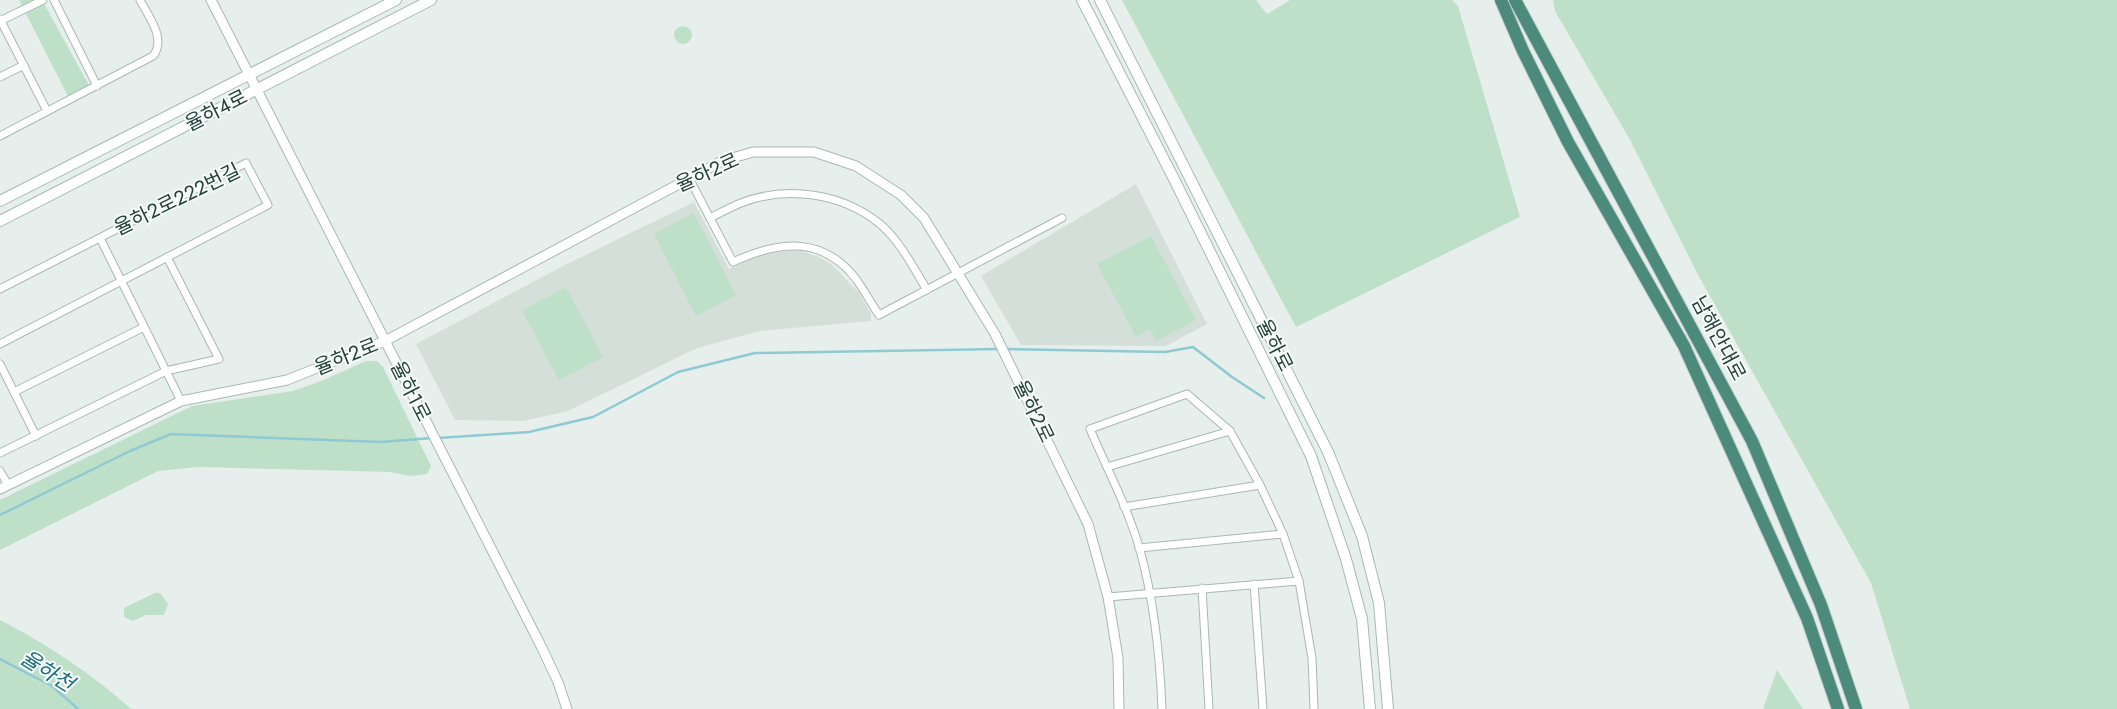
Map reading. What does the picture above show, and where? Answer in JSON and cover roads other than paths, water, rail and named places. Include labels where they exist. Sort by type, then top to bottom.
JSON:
[{"type":"highway","points":[[1496,0],[1524,51]]},
{"type":"highway","name":"남해안대로","points":[[1501,0],[1568,142],[1684,346],[1808,618],[1838,709]]},
{"type":"highway","name":"남해안대로","points":[[1515,0],[1752,441],[1821,605],[1856,709]]},
{"type":"main road","name":"율하4로","points":[[0,201],[396,0]]},
{"type":"main road","name":"율하4로","points":[[0,221],[431,0]]},
{"type":"main road","name":"율하로","points":[[1082,0],[1311,456],[1346,559],[1362,619],[1370,709]]},
{"type":"main road","name":"율하로","points":[[1100,0],[1328,452],[1362,536],[1379,603],[1388,709]]},
{"type":"street","points":[[43,0],[0,20],[47,111]]},
{"type":"street","points":[[54,0],[97,86]]},
{"type":"street","points":[[0,136],[149,59],[157,52],[159,46],[158,35],[140,0]]},
{"type":"street","name":"율하1로","points":[[212,0],[542,648],[558,682],[566,709]]},
{"type":"street","points":[[0,78],[24,65]]},
{"type":"street","name":"율하2로","points":[[4,487],[181,401],[287,380],[385,341],[722,162],[753,152],[814,152],[856,166],[894,190],[924,218],[995,334],[1088,524],[1108,597],[1118,658],[1119,709]]},
{"type":"street","name":"율하2로222번길","points":[[0,289],[246,163],[268,204],[0,344]]},
{"type":"street","points":[[689,178],[733,262],[761,250],[787,245],[816,249],[831,256],[845,267],[856,279],[879,315],[1062,218]]},
{"type":"street","points":[[710,218],[741,203],[767,196],[800,194],[833,199],[856,208],[880,224],[900,246],[927,290]]},
{"type":"street","name":"율하2로222번길","points":[[100,238],[181,401]]},
{"type":"street","points":[[0,453],[166,371],[219,360],[167,257]]},
{"type":"street","points":[[14,392],[144,327]]},
{"type":"street","points":[[0,364],[36,436]]},
{"type":"street","points":[[1162,709],[1160,672],[1150,592],[1139,548],[1124,507],[1090,429],[1187,394],[1230,431],[1260,485],[1283,534],[1299,581],[1312,658],[1314,709]]},
{"type":"street","points":[[1107,467],[1230,431]]},
{"type":"street","points":[[0,471],[4,487]]},
{"type":"street","points":[[1124,507],[1260,485]]},
{"type":"street","points":[[1139,548],[1283,534]]},
{"type":"street","points":[[1108,597],[1299,581]]},
{"type":"street","points":[[1254,584],[1263,709]]},
{"type":"street","points":[[1202,588],[1210,709]]},
{"type":"waterway","points":[[1005,349],[1165,352],[1193,347],[1232,377],[1264,398]]},
{"type":"waterway","points":[[438,438],[529,432],[593,417],[678,372],[755,353],[999,349]]},
{"type":"waterway","points":[[0,515],[130,451],[171,434],[381,442],[432,438]]},
{"type":"waterway","name":"율하천","points":[[0,659],[52,686],[78,709]]}]
